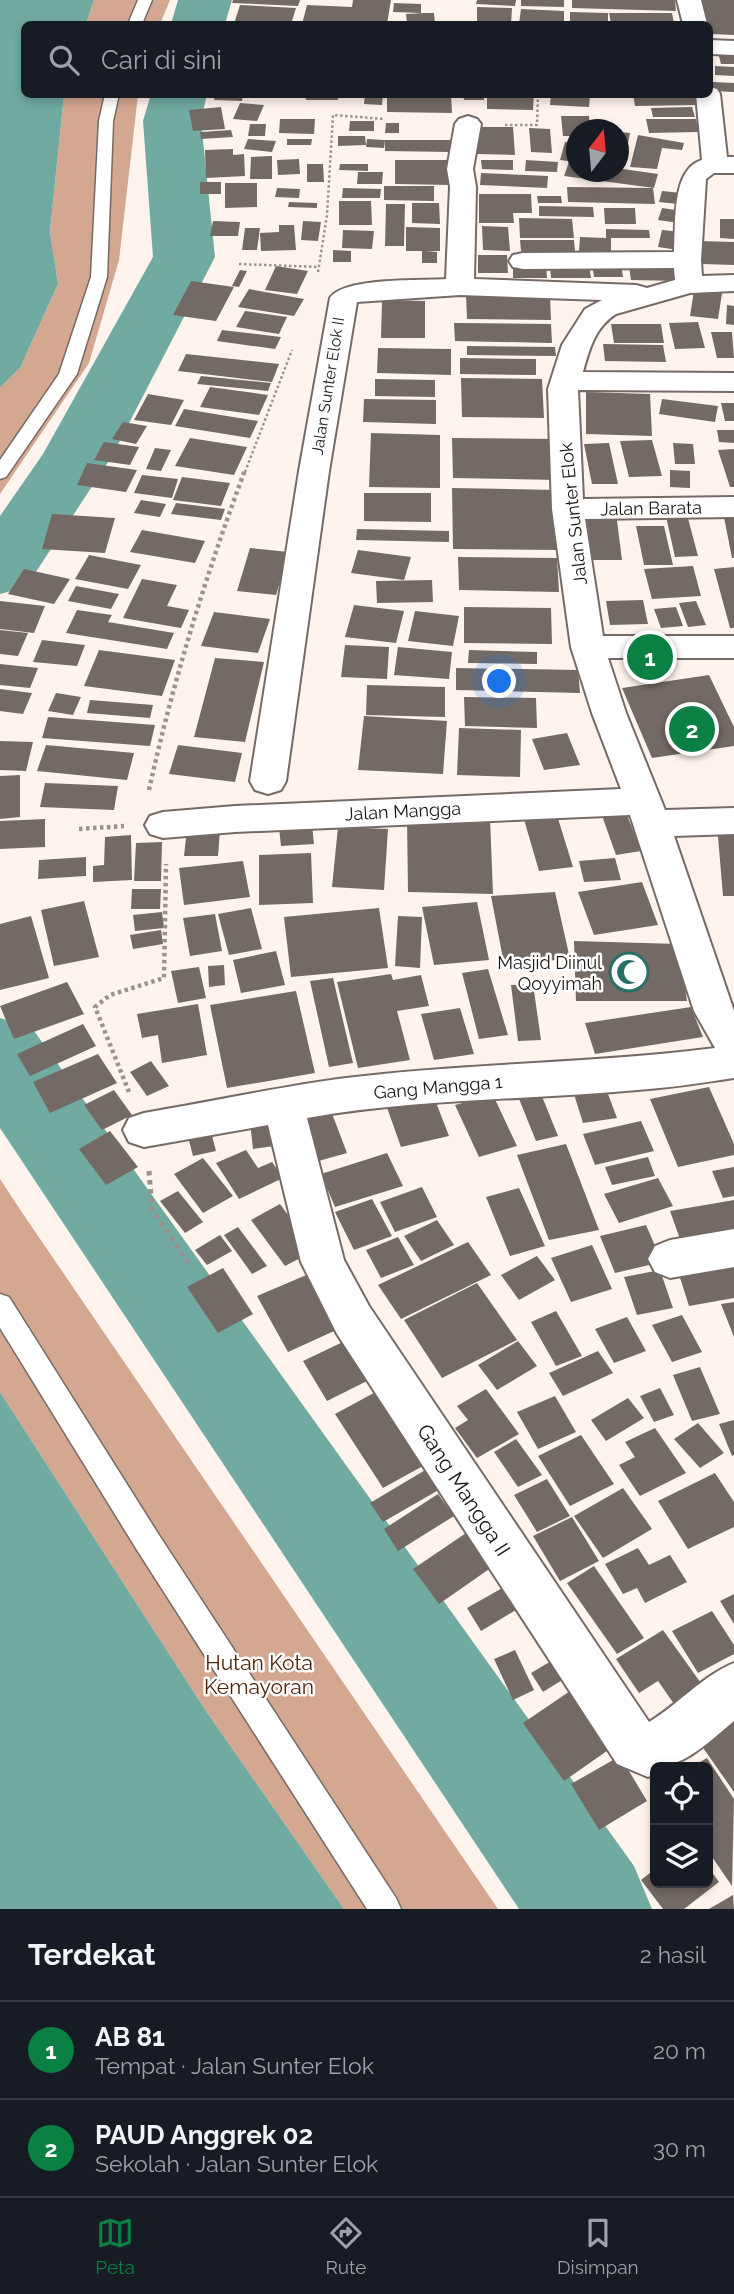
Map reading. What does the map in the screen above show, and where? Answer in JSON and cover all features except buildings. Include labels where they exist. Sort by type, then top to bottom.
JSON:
[{"type":"street","points":[[690,0],[694,21]]},
{"type":"street","points":[[713,47],[734,48]]},
{"type":"street","points":[[713,94],[734,96]]},
{"type":"street","points":[[688,272],[693,179],[700,169],[725,165],[710,98]]},
{"type":"street","points":[[460,287],[463,187],[460,169],[468,124]]},
{"type":"street","points":[[523,261],[688,272],[734,283]]},
{"type":"street","name":"Jalan Sunter Elok","points":[[688,272],[652,293],[606,308],[594,316],[576,345],[563,389],[568,509],[588,647],[609,713],[648,812],[714,1011],[734,1046]]},
{"type":"street","name":"Jalan Sunter Elok II","points":[[268,781],[341,303],[348,295],[355,293],[460,287],[652,293]]},
{"type":"street","points":[[565,381],[734,382]]},
{"type":"street","name":"Jalan Barata","points":[[568,509],[734,507]]},
{"type":"street","points":[[588,647],[734,647]]},
{"type":"street","name":"Jalan Mangga","points":[[153,825],[235,819],[648,812],[734,821]]},
{"type":"street","name":"Gang Mangga 1","points":[[144,1130],[338,1096],[500,1081],[649,1073],[734,1062]]},
{"type":"street","name":"Gang Mangga II","points":[[284,1107],[323,1262],[353,1320],[635,1746],[648,1751],[685,1728],[734,1688]]},
{"type":"street","points":[[670,1259],[734,1248]]},
{"type":"lane","points":[[136,21],[145,0]]},
{"type":"lane","points":[[0,472],[68,374],[99,277],[106,121],[112,98]]},
{"type":"lane","points":[[0,1305],[147,1541],[385,1909]]},
{"type":"path","points":[[317,278],[327,215],[333,115],[384,119]]},
{"type":"path","points":[[189,1264],[152,1210],[144,1130],[95,1007],[102,998],[112,992],[164,978],[166,929],[153,825],[161,728],[219,536],[295,342]]},
{"type":"path","points":[[79,829],[153,825]]},
{"type":"green space","points":[[94,0],[170,0],[161,21],[87,21]]},
{"type":"green space","points":[[64,98],[138,98],[119,260],[89,363],[0,494],[0,388],[20,368],[58,284],[50,231]]},
{"type":"green space","name":"Hutan Kota Kemayoran","points":[[0,1179],[498,1909],[344,1909],[206,1711],[0,1392]]},
{"type":"water","points":[[0,0],[94,0],[87,21],[21,21],[21,98],[64,98],[50,231],[58,284],[20,368],[0,388]]},
{"type":"water","points":[[0,1392],[206,1711],[344,1909],[0,1909]]},
{"type":"waterway","points":[[199,21],[205,0]]},
{"type":"waterway","points":[[0,570],[77,456],[184,257],[172,121],[178,98]]},
{"type":"waterway","points":[[0,1054],[591,1909]]},
{"type":"place","name":"AB 81","points":[[650,657]]},
{"type":"place","name":"PAUD Anggrek 02","points":[[692,729]]},
{"type":"place","name":"Masjid Diinul Qoyyimah","points":[[629,972]]}]
